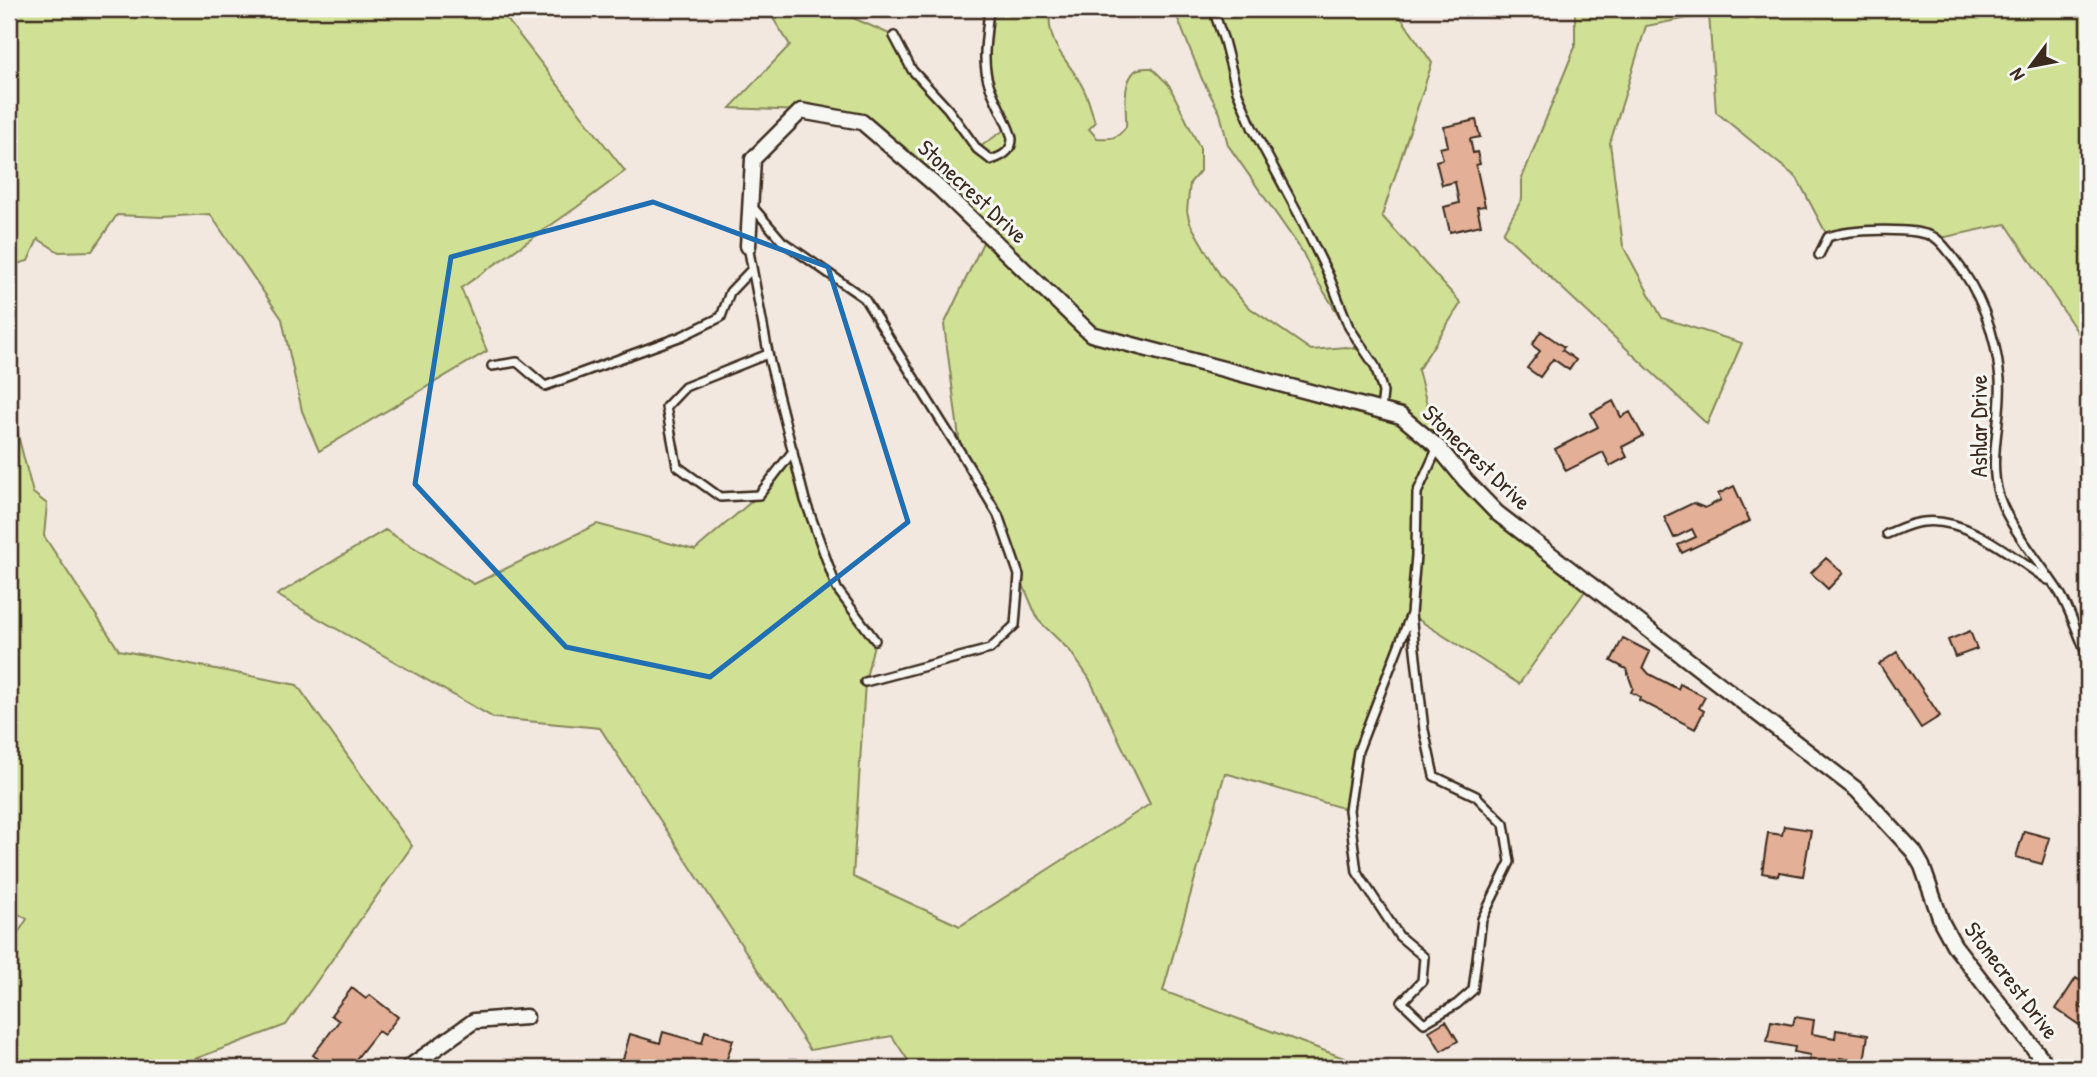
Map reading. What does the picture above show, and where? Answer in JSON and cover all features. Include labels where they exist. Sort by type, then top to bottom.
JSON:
[{"type":"street","name":"Stonecrest Drive","points":[[748,246],[753,159],[801,111],[862,122],[939,188],[1091,334],[1401,416],[1438,447],[1497,513],[1857,790],[1914,852],[1954,946],[2049,1068]]},
{"type":"street","points":[[408,1068],[474,1021],[526,1017]]},
{"type":"lane","points":[[894,36],[912,70],[948,109],[977,149],[991,160],[1001,158],[1009,150],[1012,139],[987,82],[985,60],[989,9]]},
{"type":"lane","points":[[1213,9],[1237,91],[1252,127],[1309,234],[1349,327],[1375,366],[1383,392],[1381,410]]},
{"type":"lane","points":[[750,205],[782,241],[864,298],[998,515],[1019,575],[1015,625],[990,649],[865,682]]},
{"type":"lane","name":"Ashlar Drive","points":[[1819,255],[1828,237],[1839,233],[1867,231],[1926,234],[1936,239],[1962,268],[1983,308],[1993,336],[2000,379],[1995,474],[1998,495],[2010,522],[2067,608],[2088,659]]},
{"type":"lane","points":[[748,246],[768,354],[805,500],[838,589],[875,640]]},
{"type":"lane","points":[[492,366],[517,362],[545,386],[682,336],[721,317],[730,292],[752,269]]},
{"type":"lane","points":[[768,354],[685,387],[666,407],[677,466],[720,496],[759,495],[793,452]]},
{"type":"lane","points":[[1411,614],[1358,751],[1349,810],[1357,872],[1399,936],[1424,957],[1422,981],[1402,1002],[1424,1023],[1457,1004],[1473,990],[1482,919],[1510,862],[1504,824],[1476,796],[1434,776],[1424,730],[1411,614],[1416,555],[1416,493],[1438,447]]},
{"type":"lane","points":[[1887,534],[1924,522],[1945,523],[1963,528],[2052,582]]},
{"type":"lane","points":[[9,1040],[9,1054]]},
{"type":"highlighted area","points":[[653,202],[828,267],[908,522],[710,677],[566,647],[415,484],[451,257]]},
{"type":"green space","points":[[9,9],[499,9],[625,171],[461,288],[487,351],[319,451],[302,411],[282,319],[210,214],[162,217],[117,215],[92,251],[59,252],[38,239],[28,261],[9,266]]},
{"type":"green space","points":[[767,9],[833,9],[894,36],[912,70],[977,149],[1007,128],[987,81],[989,9],[1050,9],[1055,44],[1086,94],[1095,123],[1089,129],[1097,138],[1113,137],[1126,127],[1126,90],[1131,76],[1139,69],[1152,68],[1169,85],[1200,148],[1200,171],[1190,183],[1187,211],[1199,239],[1220,275],[1247,306],[1311,350],[1346,347],[1356,349],[1348,330],[1302,251],[1228,145],[1220,113],[1202,79],[1174,9],[1395,9],[1432,63],[1382,216],[1461,303],[1418,370],[1438,447],[1466,481],[1590,584],[1519,684],[1411,615],[1358,751],[1349,810],[1225,773],[1163,991],[1371,1068],[913,1068],[892,1036],[810,1050],[600,728],[494,718],[277,595],[385,530],[474,584],[597,524],[695,550],[759,495],[793,451],[837,589],[875,640],[865,682],[853,877],[960,926],[1150,804],[1089,678],[1070,651],[1038,620],[998,515],[961,453],[944,325],[987,234],[862,122],[801,111],[730,108],[790,45]]},
{"type":"green space","points":[[1575,9],[2088,9],[2088,348],[2006,224],[1936,239],[1899,231],[1828,237],[1797,178],[1716,112],[1709,14],[1646,26],[1610,143],[1623,246],[1662,318],[1742,343],[1707,424],[1503,233],[1522,199],[1522,178],[1575,47]]},
{"type":"green space","points":[[9,410],[33,493],[47,504],[44,536],[119,650],[297,685],[412,846],[286,1025],[189,1061],[184,1068],[9,1068],[9,947],[27,919],[9,908]]},
{"type":"building","points":[[1476,120],[1480,137],[1470,139],[1473,153],[1477,152],[1480,164],[1476,165],[1485,206],[1477,207],[1481,225],[1450,232],[1444,207],[1459,203],[1455,182],[1442,185],[1436,161],[1443,159],[1440,148],[1448,146],[1444,127]]},
{"type":"building","points":[[1541,331],[1564,347],[1562,350],[1576,360],[1569,370],[1553,359],[1540,377],[1527,368],[1540,351],[1532,345]]},
{"type":"building","points":[[1613,401],[1621,417],[1630,412],[1643,436],[1622,447],[1627,457],[1610,466],[1603,452],[1566,471],[1555,449],[1598,427],[1591,413]]},
{"type":"building","points":[[1734,486],[1750,521],[1682,553],[1678,545],[1696,537],[1692,529],[1674,538],[1664,517],[1693,503],[1705,508],[1721,500],[1718,494]]},
{"type":"building","points":[[1826,558],[1843,573],[1828,589],[1811,573]]},
{"type":"building","points":[[1970,631],[1977,649],[1955,657],[1948,640]]},
{"type":"building","points":[[1623,638],[1650,652],[1643,667],[1649,674],[1678,689],[1680,684],[1705,697],[1699,708],[1704,711],[1695,729],[1639,700],[1640,697],[1631,692],[1633,688],[1626,669],[1611,661]]},
{"type":"building","points":[[1897,652],[1940,716],[1921,728],[1879,664]]},
{"type":"building","points":[[1784,826],[1811,830],[1803,876],[1779,872],[1778,876],[1762,873],[1768,833],[1782,835]]},
{"type":"building","points":[[2024,831],[2050,838],[2042,864],[2016,857]]},
{"type":"building","points":[[2076,978],[2088,986],[2088,995],[2080,1007],[2088,1012],[2088,1031],[2056,1009]]},
{"type":"building","points":[[352,988],[366,999],[370,995],[398,1017],[384,1035],[378,1031],[349,1068],[330,1068],[313,1055],[339,1021],[331,1015]]},
{"type":"building","points":[[1795,1017],[1814,1020],[1812,1034],[1835,1038],[1836,1030],[1868,1035],[1864,1062],[1840,1058],[1838,1068],[1808,1067],[1810,1055],[1794,1052],[1795,1047],[1767,1042],[1771,1021],[1793,1025]]},
{"type":"building","points":[[1446,1021],[1458,1041],[1441,1051],[1429,1031]]},
{"type":"building","points":[[705,1031],[733,1040],[724,1068],[640,1068],[622,1063],[630,1034],[660,1043],[663,1032],[702,1043]]}]
